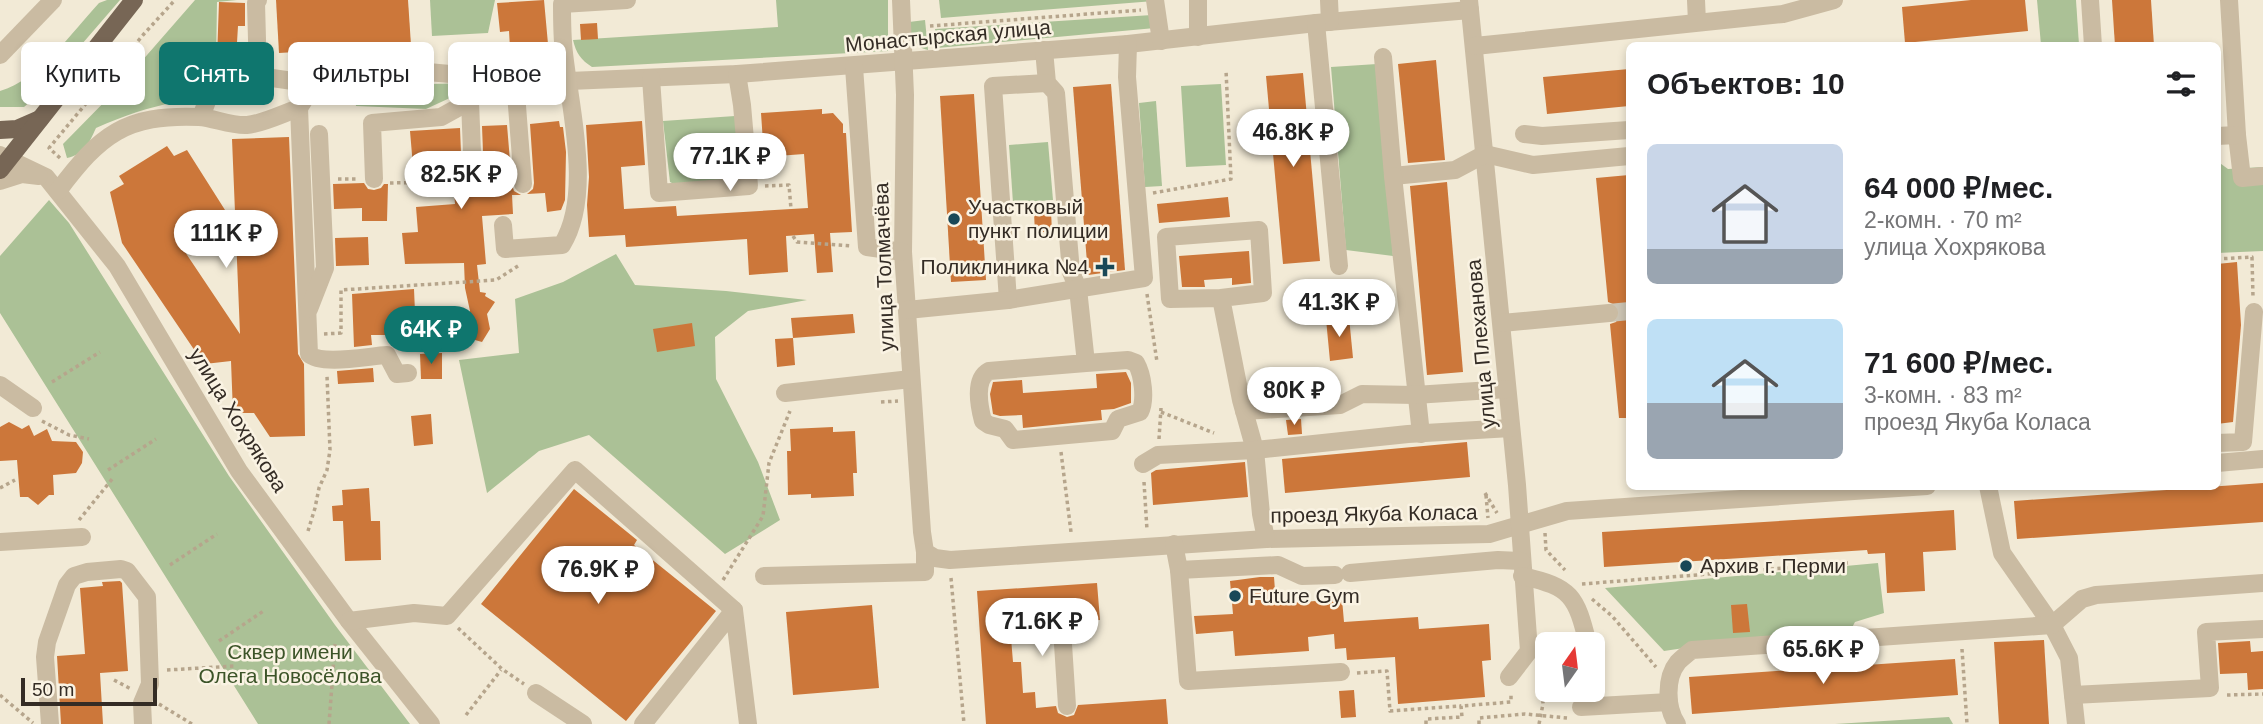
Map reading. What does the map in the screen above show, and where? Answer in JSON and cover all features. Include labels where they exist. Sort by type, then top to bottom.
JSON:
[{"type":"main road","points":[[3,161],[43,117],[134,0]]},
{"type":"main road","points":[[0,130],[17,129],[43,117]]},
{"type":"street","points":[[0,55],[53,0]]},
{"type":"street","points":[[258,0],[258,76],[288,80]]},
{"type":"street","points":[[503,225],[505,249],[562,245],[570,232],[578,195],[573,113],[564,56],[562,4],[626,0]]},
{"type":"street","name":"улица Толмачёва","points":[[901,0],[903,252],[925,552]]},
{"type":"street","points":[[1198,0],[1198,37]]},
{"type":"street","points":[[1329,0],[1323,22],[1339,267]]},
{"type":"street","points":[[1696,0],[1698,22]]},
{"type":"street","points":[[1475,46],[1783,14],[1834,0]]},
{"type":"street","points":[[2090,0],[2093,42]]},
{"type":"street","points":[[2229,0],[2242,178],[2263,176]]},
{"type":"street","points":[[1156,4],[1161,41]]},
{"type":"street","name":"Монастырская улица","points":[[566,81],[854,67],[1128,44],[1470,5]]},
{"type":"street","name":"улица Плеханова","points":[[1470,5],[1511,428],[1505,530],[1522,568],[1529,651],[1509,677]]},
{"type":"street","points":[[907,310],[1008,300],[1144,278],[1127,78],[1128,44]]},
{"type":"street","points":[[1044,50],[1047,83],[1056,93],[1070,272],[1078,289],[1086,363]]},
{"type":"street","points":[[1383,57],[1420,434]]},
{"type":"street","points":[[854,67],[867,247],[903,252]]},
{"type":"street","points":[[651,78],[659,193],[749,186],[737,74]]},
{"type":"street","points":[[1008,300],[993,86],[1047,83]]},
{"type":"street","points":[[201,117],[206,105]]},
{"type":"street","points":[[301,105],[309,354],[313,358],[327,360],[387,355],[397,374],[408,373]]},
{"type":"street","points":[[374,179],[372,123],[441,117],[463,105]]},
{"type":"street","points":[[470,105],[473,178]]},
{"type":"street","points":[[517,105],[523,184]]},
{"type":"street","points":[[58,191],[79,163],[110,134],[152,118],[201,117],[247,125],[299,108]]},
{"type":"street","points":[[1524,134],[1542,136],[1626,131]]},
{"type":"street","points":[[307,312],[326,268],[319,134]]},
{"type":"street","points":[[2221,136],[2237,135]]},
{"type":"street","points":[[1393,176],[1455,170],[1485,154],[1533,165],[1626,156]]},
{"type":"street","name":"улица Хохрякова","points":[[3,161],[46,177],[117,266],[239,471],[349,621],[431,724]]},
{"type":"street","points":[[0,181],[22,174],[46,177]]},
{"type":"street","points":[[1140,232],[1165,231],[1170,299],[1221,298],[1264,293],[1259,230],[1166,237]]},
{"type":"street","points":[[1221,298],[1244,411],[1255,450],[1266,539]]},
{"type":"street","points":[[2221,443],[2243,442],[2254,312]]},
{"type":"street","points":[[1502,323],[1609,313]]},
{"type":"street","points":[[1128,360],[1136,363],[1140,370],[1143,405],[1140,412],[1118,419],[1112,431],[1013,440],[1005,429],[983,421],[979,381],[982,375],[989,371],[1086,363],[1128,360]]},
{"type":"street","points":[[788,401],[911,379]]},
{"type":"street","points":[[0,385],[33,408]]},
{"type":"street","points":[[1244,411],[1340,405],[1362,394],[1415,395],[1507,389]]},
{"type":"street","points":[[1143,464],[1158,455],[1255,450],[1511,428]]},
{"type":"street","points":[[2221,463],[2263,459]]},
{"type":"street","points":[[349,621],[414,613],[447,617],[575,470],[734,610],[748,724]]},
{"type":"street","name":"проезд Якуба Коласа","points":[[925,552],[934,558],[950,560],[1266,539],[1505,530],[1567,511],[1869,490]]},
{"type":"street","points":[[1989,490],[2002,553],[2052,625],[2069,658],[2076,724]]},
{"type":"street","points":[[0,542],[79,531]]},
{"type":"street","points":[[1174,544],[1179,570],[1188,681],[1349,672]]},
{"type":"street","points":[[764,576],[925,572],[925,552]]},
{"type":"street","points":[[1179,570],[1278,565],[1302,576],[1522,568],[1547,581],[1570,587],[1585,632]]},
{"type":"street","points":[[50,724],[45,657],[47,642],[67,585],[74,576],[87,572],[121,569],[127,571],[147,597],[150,684],[142,704],[144,724]]},
{"type":"street","points":[[1677,724],[1673,718],[1669,682],[1677,663],[1692,650],[2052,625],[2082,599],[2096,595],[2263,583]]},
{"type":"street","points":[[643,724],[734,610]]},
{"type":"street","points":[[2073,695],[2210,688],[2206,632],[2263,629]]},
{"type":"street","points":[[1063,645],[1067,715]]},
{"type":"street","points":[[536,693],[583,724]]},
{"type":"street","points":[[1578,713],[1670,702]]},
{"type":"path","points":[[60,158],[49,148],[175,0]]},
{"type":"path","points":[[930,26],[1156,4]]},
{"type":"path","points":[[1137,196],[1231,179],[1226,70]]},
{"type":"path","points":[[749,186],[789,185],[791,208]]},
{"type":"path","points":[[793,236],[797,242],[867,247]]},
{"type":"path","points":[[308,335],[341,333],[341,290],[496,280],[528,259],[527,247]]},
{"type":"path","points":[[2221,259],[2252,257],[2254,312]]},
{"type":"path","points":[[52,382],[100,352]]},
{"type":"path","points":[[308,531],[319,488],[327,470],[330,450],[327,360]]},
{"type":"path","points":[[876,402],[901,400]]},
{"type":"path","points":[[721,583],[763,516],[769,463],[788,401]]},
{"type":"path","points":[[1161,412],[1220,436]]},
{"type":"path","points":[[1059,436],[1071,532]]},
{"type":"path","points":[[108,470],[156,439]]},
{"type":"path","points":[[1143,464],[1148,546]]},
{"type":"path","points":[[79,531],[113,478]]},
{"type":"path","points":[[0,488],[15,480]]},
{"type":"path","points":[[1505,530],[1485,494],[1505,530]]},
{"type":"path","points":[[1545,530],[1546,550],[1560,563],[1570,587],[1612,616],[1669,682]]},
{"type":"path","points":[[170,565],[217,534]]},
{"type":"path","points":[[1570,587],[1848,563]]},
{"type":"path","points":[[964,724],[952,586],[964,724]]},
{"type":"path","points":[[219,641],[265,610]]},
{"type":"path","points":[[447,617],[502,669],[536,693]]},
{"type":"path","points":[[1960,633],[1967,724]]},
{"type":"path","points":[[329,724],[335,644]]},
{"type":"path","points":[[149,672],[235,666]]},
{"type":"path","points":[[466,715],[502,669]]},
{"type":"path","points":[[1349,672],[1387,671],[1390,711],[1511,702],[1509,677]]},
{"type":"path","points":[[2210,688],[2220,695],[2263,694]]},
{"type":"path","points":[[1,697],[34,724]]},
{"type":"path","points":[[1539,724],[1544,702]]},
{"type":"path","points":[[1426,724],[1426,719],[1462,717],[1461,706]]},
{"type":"path","points":[[1479,724],[1479,718],[1525,714],[1541,717],[1578,713]]},
{"type":"green space","points":[[120,0],[84,42],[65,42],[66,41],[99,3]]},
{"type":"green space","points":[[195,0],[237,0],[217,2],[216,42],[159,42],[159,105],[162,105],[96,128],[82,151],[67,158],[63,144],[101,105],[145,105],[145,57]]},
{"type":"green space","points":[[430,0],[495,0],[488,33],[432,36]]},
{"type":"green space","points":[[776,0],[888,0],[888,51],[592,67],[580,56],[573,40],[778,27]]},
{"type":"green space","points":[[939,0],[1154,0],[1154,1],[941,18]]},
{"type":"green space","points":[[2037,0],[2076,0],[2079,42],[2041,42]]},
{"type":"green space","points":[[1152,15],[1155,28],[937,48],[935,29]]},
{"type":"green space","points":[[925,20],[928,50],[916,43],[909,22]]},
{"type":"green space","points":[[1377,64],[1393,256],[1346,250],[1331,67]]},
{"type":"green space","points":[[21,81],[21,105],[26,105],[0,107],[0,91]]},
{"type":"green space","points":[[434,84],[448,84],[448,99],[426,109],[356,106],[434,105]]},
{"type":"green space","points":[[1221,84],[1226,165],[1186,167],[1181,86]]},
{"type":"green space","points":[[1156,101],[1162,186],[1145,187],[1139,103]]},
{"type":"green space","points":[[735,116],[739,165],[733,179],[676,185],[670,182],[663,121]]},
{"type":"green space","points":[[1048,142],[1053,200],[1013,203],[1009,145]]},
{"type":"green space","points":[[2221,164],[2228,169],[2263,167],[2263,251],[2221,253]]},
{"type":"green space","name":"Сквер имени Олега Новосёлова","points":[[49,200],[69,223],[229,476],[335,625],[410,724],[258,724],[0,313],[0,256]]},
{"type":"green space","points":[[616,254],[635,285],[807,300],[748,311],[715,337],[716,379],[758,462],[780,520],[725,554],[589,435],[539,451],[487,493],[459,360],[519,353],[515,299],[563,282]]},
{"type":"green space","points":[[1878,563],[1884,613],[1855,622],[1847,637],[1825,631],[1758,637],[1664,651],[1605,588]]},
{"type":"green space","points":[[1949,717],[1953,724],[1835,724]]},
{"type":"building","points":[[276,0],[408,0],[411,42],[288,42],[288,52],[279,53]]},
{"type":"building","points":[[544,0],[548,42],[510,42],[509,31],[500,32],[497,3]]},
{"type":"building","points":[[1971,0],[2025,0],[2028,31],[1905,42],[1902,7]]},
{"type":"building","points":[[2112,0],[2151,0],[2154,42],[2115,42]]},
{"type":"building","points":[[219,2],[245,3],[245,26],[238,26],[237,42],[218,42]]},
{"type":"building","points":[[597,23],[598,39],[581,40],[580,24]]},
{"type":"building","points":[[1436,60],[1445,160],[1408,163],[1398,64]]},
{"type":"building","points":[[1626,69],[1626,106],[1547,114],[1543,77]]},
{"type":"building","points":[[1303,73],[1320,261],[1283,264],[1266,76]]},
{"type":"building","points":[[1111,84],[1125,270],[1088,275],[1073,87]]},
{"type":"building","points":[[974,94],[986,280],[951,282],[940,96]]},
{"type":"building","points":[[822,109],[822,114],[833,113],[843,124],[843,133],[846,133],[852,232],[830,233],[833,272],[817,273],[814,234],[786,236],[788,272],[749,275],[747,239],[626,247],[625,235],[589,237],[586,125],[642,121],[645,165],[621,167],[624,209],[676,206],[677,216],[808,208],[804,154],[764,157],[761,113]]},
{"type":"building","points":[[559,121],[560,127],[563,127],[566,152],[565,200],[561,210],[547,212],[545,193],[527,194],[533,189],[534,183],[530,124]]},
{"type":"building","points":[[507,125],[512,185],[514,191],[521,195],[512,195],[513,214],[482,216],[486,264],[477,265],[480,292],[486,293],[485,296],[495,302],[487,314],[490,329],[482,342],[468,338],[461,327],[470,311],[465,288],[464,263],[405,264],[402,233],[418,232],[416,207],[455,204],[453,177],[414,178],[410,131],[460,128],[462,179],[467,188],[474,189],[483,184],[484,178],[482,126]]},
{"type":"building","points":[[289,137],[298,354],[304,364],[305,436],[270,437],[254,413],[233,413],[231,361],[196,365],[195,351],[122,243],[110,192],[124,184],[119,176],[167,146],[174,156],[187,150],[225,210],[177,240],[240,334],[232,139]]},
{"type":"building","points":[[1626,175],[1626,418],[1619,418],[1610,324],[1616,322],[1620,313],[1618,306],[1608,302],[1596,178]]},
{"type":"building","points":[[1447,182],[1463,372],[1427,375],[1410,186]]},
{"type":"building","points":[[364,183],[368,189],[374,190],[388,184],[387,221],[362,221],[362,208],[334,209],[333,184]]},
{"type":"building","points":[[1228,197],[1230,217],[1159,223],[1157,204]]},
{"type":"building","points":[[1051,212],[1052,231],[1035,233],[1034,213]]},
{"type":"building","points":[[368,237],[369,265],[336,266],[335,238]]},
{"type":"building","points":[[1249,251],[1251,283],[1232,285],[1232,278],[1204,280],[1205,287],[1182,287],[1179,256]]},
{"type":"building","points":[[2237,262],[2241,325],[2233,422],[2221,424],[2221,264]]},
{"type":"building","points":[[414,289],[416,335],[371,335],[372,345],[354,347],[352,294]]},
{"type":"building","points":[[853,314],[855,333],[793,338],[791,318]]},
{"type":"building","points":[[1349,317],[1353,358],[1330,361],[1326,319]]},
{"type":"building","points":[[692,323],[695,346],[657,352],[653,329]]},
{"type":"building","points":[[793,338],[795,365],[777,367],[775,339]]},
{"type":"building","points":[[442,353],[442,379],[421,379],[420,354]]},
{"type":"building","points":[[373,368],[374,382],[338,384],[337,371]]},
{"type":"building","points":[[1126,372],[1131,383],[1131,403],[1101,410],[1102,420],[1023,428],[1022,415],[993,414],[990,394],[993,382],[1022,380],[1023,393],[1097,388],[1096,374]]},
{"type":"building","points":[[431,414],[433,444],[414,446],[411,416]]},
{"type":"building","points":[[1301,419],[1302,434],[1288,435],[1286,420]]},
{"type":"building","points":[[9,422],[22,429],[29,425],[34,436],[47,429],[52,441],[76,442],[83,452],[82,463],[76,473],[53,475],[54,495],[49,495],[38,505],[28,497],[20,497],[17,460],[0,461],[0,427]]},
{"type":"building","points":[[833,427],[833,432],[855,431],[857,473],[853,473],[854,496],[811,498],[811,494],[788,495],[787,451],[791,451],[790,429]]},
{"type":"building","points":[[1467,442],[1470,477],[1285,493],[1282,459]]},
{"type":"building","points":[[1245,462],[1248,497],[1153,505],[1151,473],[1156,470]]},
{"type":"building","points":[[2263,483],[2263,522],[2017,539],[2014,501],[2166,490],[2221,490],[2221,486]]},
{"type":"building","points":[[369,488],[371,521],[380,521],[381,560],[345,561],[343,521],[333,521],[332,506],[343,505],[342,490]]},
{"type":"building","points":[[574,489],[637,540],[634,545],[716,611],[626,721],[481,604]]},
{"type":"building","points":[[1954,510],[1956,550],[1923,552],[1925,591],[1887,593],[1885,553],[1868,554],[1867,550],[1604,567],[1602,532]]},
{"type":"building","points":[[1274,577],[1276,604],[1342,599],[1344,622],[1418,617],[1419,629],[1489,624],[1491,660],[1482,661],[1485,697],[1398,704],[1395,657],[1347,660],[1346,648],[1335,649],[1334,634],[1308,637],[1309,651],[1235,656],[1233,631],[1196,634],[1194,616],[1233,614],[1230,581]]},
{"type":"building","points":[[120,581],[128,671],[100,673],[103,724],[61,724],[57,656],[85,654],[80,588],[103,586],[102,582]]},
{"type":"building","points":[[1097,583],[1100,620],[1010,626],[1013,662],[1021,662],[1023,693],[1035,692],[1036,708],[1056,706],[1058,713],[1067,717],[1074,715],[1078,705],[1166,699],[1168,724],[986,724],[977,591]]},
{"type":"building","points":[[1747,604],[1750,632],[1733,633],[1731,605]]},
{"type":"building","points":[[872,605],[879,688],[793,695],[786,612]]},
{"type":"building","points":[[2044,640],[2049,724],[1999,724],[1994,642]]},
{"type":"building","points":[[2250,641],[2251,652],[2263,651],[2263,689],[2248,690],[2247,673],[2220,674],[2218,643]]},
{"type":"building","points":[[1955,659],[1958,695],[1692,714],[1689,677]]},
{"type":"building","points":[[1354,690],[1356,717],[1341,718],[1339,691]]},
{"type":"tunnel","points":[[1609,313],[1626,311]]},
{"type":"place","name":"Участковый пункт полиции","points":[[954,219]]},
{"type":"place","name":"Поликлиника №4","points":[[1105,267]]},
{"type":"place","name":"Архив г. Перми","points":[[1686,566]]},
{"type":"place","name":"Future Gym","points":[[1235,596]]}]
